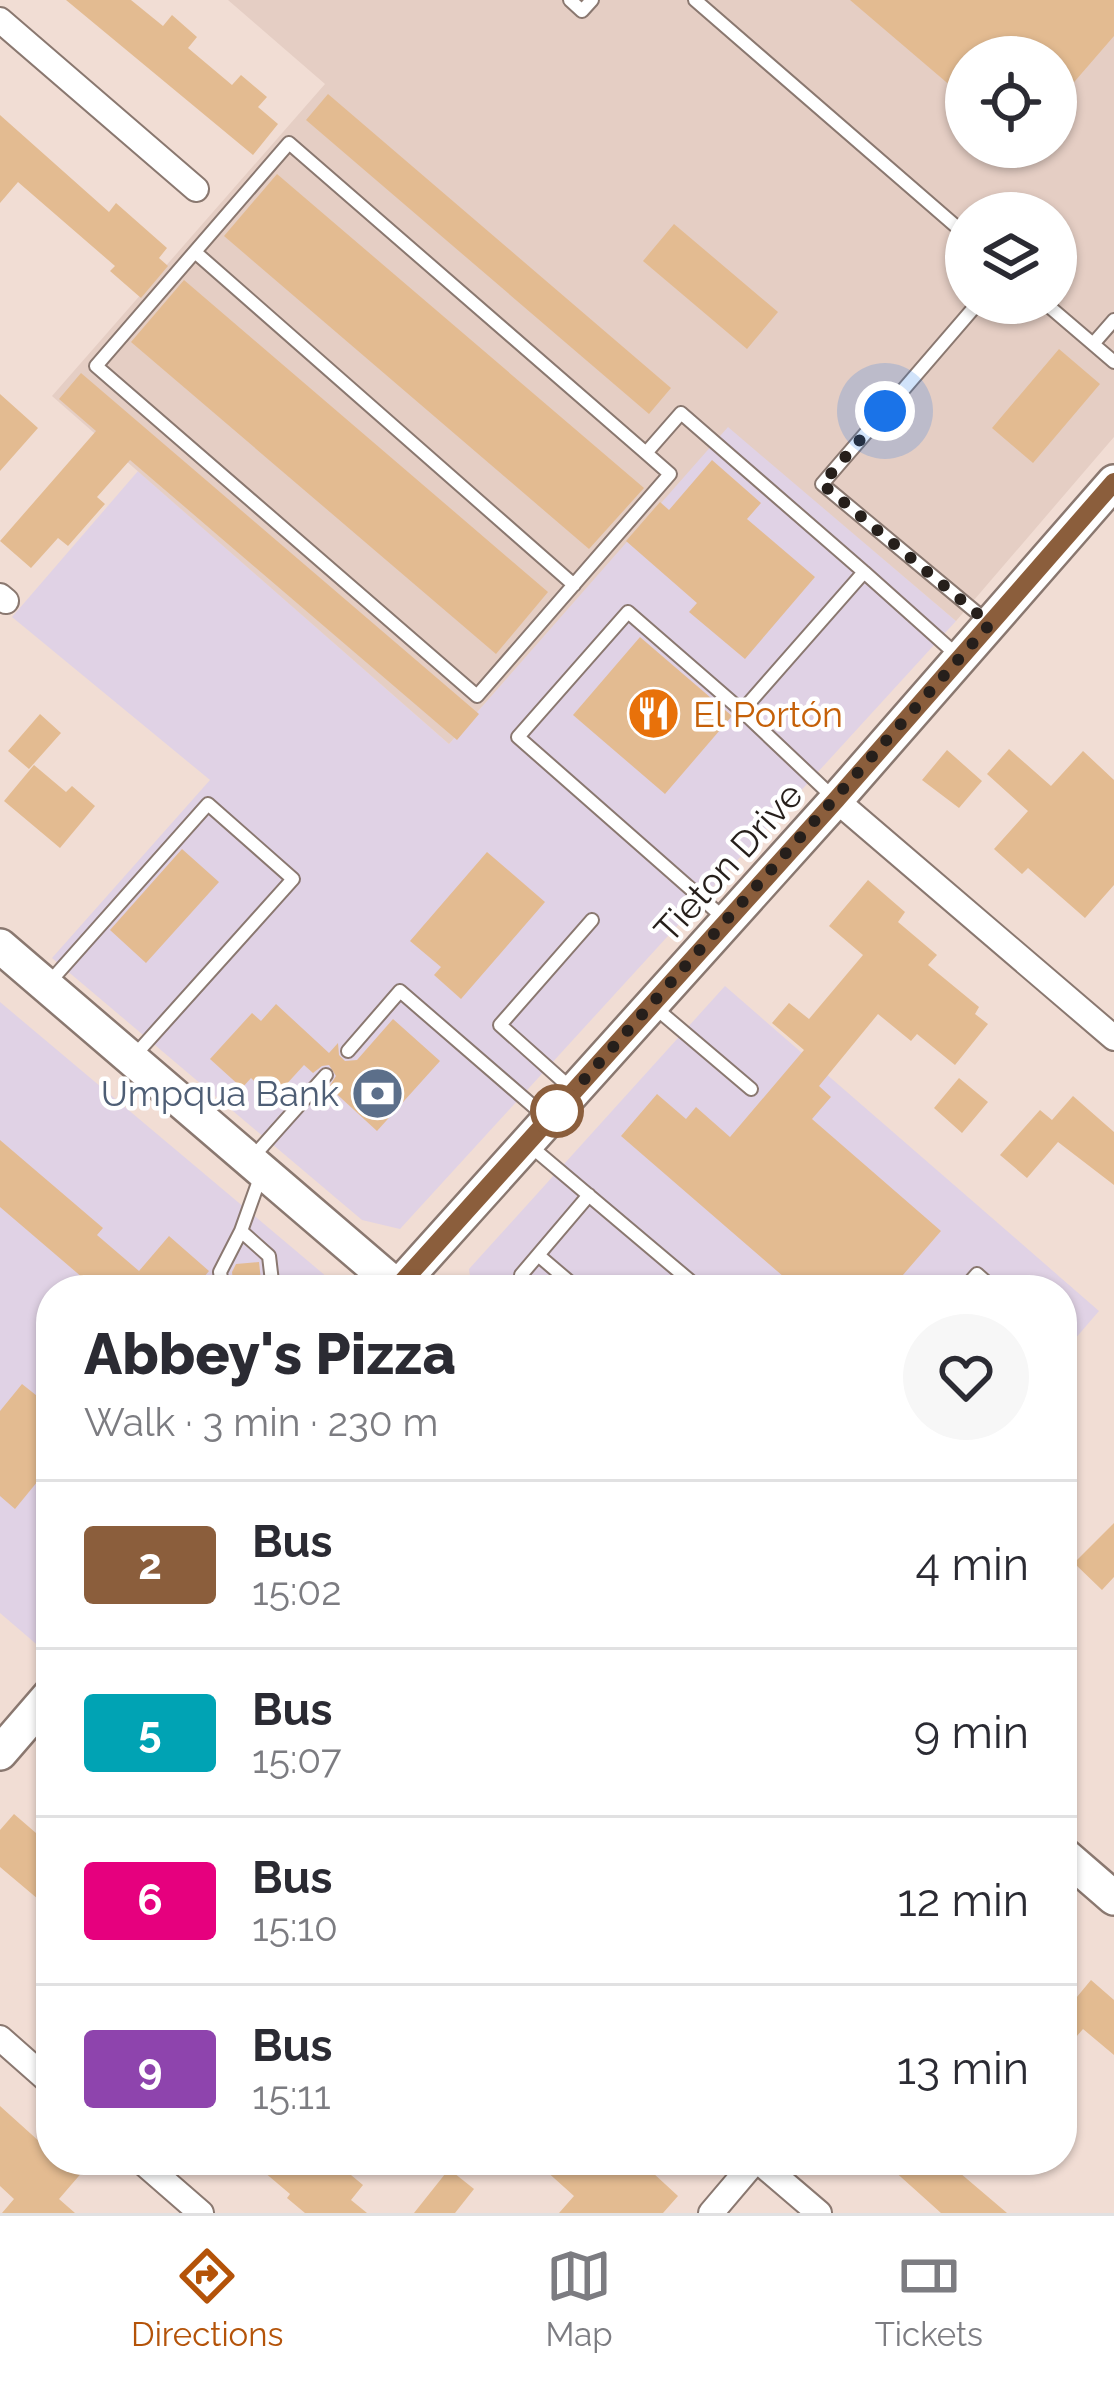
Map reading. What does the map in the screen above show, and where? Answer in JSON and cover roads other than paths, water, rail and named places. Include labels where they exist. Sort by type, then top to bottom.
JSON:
[{"type":"main road","name":"Tieton Drive","points":[[410,1275],[1114,482]]},
{"type":"main road","points":[[0,946],[382,1275]]},
{"type":"main road","points":[[0,1753],[36,1711]]},
{"type":"main road","points":[[1077,1866],[1114,1898]]},
{"type":"street","points":[[0,20],[196,189]]},
{"type":"street","points":[[836,800],[1114,1038]]},
{"type":"street","points":[[0,2038],[36,2070]]},
{"type":"street","points":[[157,2175],[201,2213]]},
{"type":"street","points":[[711,2213],[743,2175]]},
{"type":"street","points":[[774,2175],[819,2213]]},
{"type":"lane","points":[[570,0],[582,10],[592,0]]},
{"type":"lane","points":[[695,0],[945,217]]},
{"type":"lane","points":[[289,143],[646,453],[670,474],[478,696],[96,366],[289,143]]},
{"type":"lane","points":[[195,252],[574,585]]},
{"type":"lane","points":[[1093,344],[1114,320]]},
{"type":"lane","points":[[960,324],[822,484],[990,624]]},
{"type":"lane","points":[[1070,324],[1114,362]]},
{"type":"lane","points":[[646,453],[681,413],[960,658]]},
{"type":"lane","points":[[742,711],[864,572]]},
{"type":"lane","points":[[727,921],[518,737],[628,612],[836,800]]},
{"type":"lane","points":[[46,986],[208,804],[292,879],[132,1059]]},
{"type":"lane","points":[[574,1091],[500,1025],[592,920]]},
{"type":"lane","points":[[347,1051],[400,991],[538,1131],[589,1196],[683,1275]]},
{"type":"lane","points":[[652,1005],[752,1089]]},
{"type":"lane","points":[[220,1275],[241,1231],[256,1166],[326,1075]]},
{"type":"lane","points":[[521,1275],[589,1196]]},
{"type":"lane","points":[[241,1231],[268,1256],[271,1275]]},
{"type":"lane","points":[[538,1255],[561,1275]]},
{"type":"place","name":"El Portón","points":[[654,714]]},
{"type":"place","name":"Umpqua Bank","points":[[378,1093]]}]
